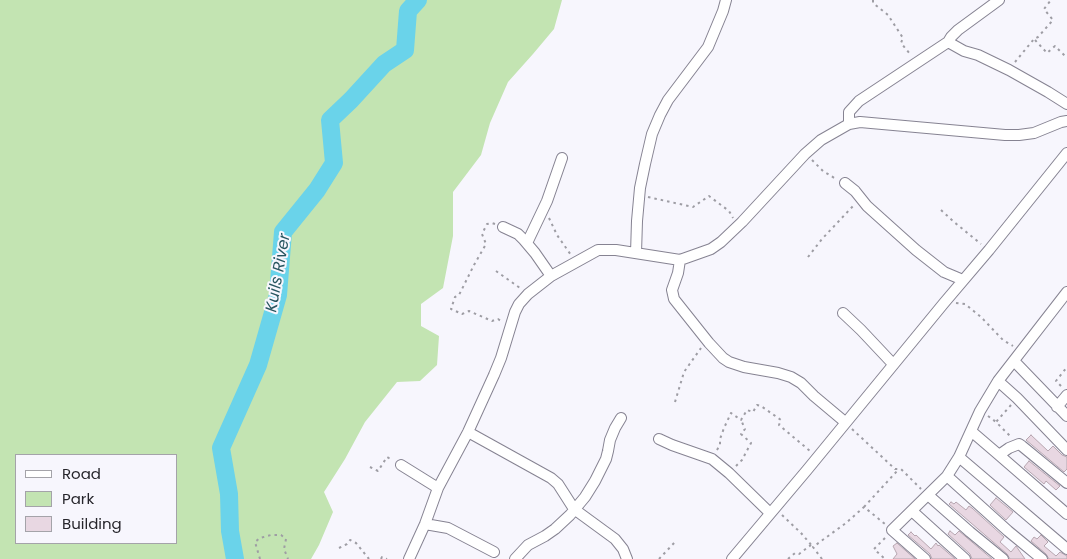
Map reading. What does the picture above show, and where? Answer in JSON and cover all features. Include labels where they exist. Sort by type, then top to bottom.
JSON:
[{"type":"street","points":[[636,253],[639,195],[644,164],[652,134],[668,100],[708,47],[726,0]]},
{"type":"street","points":[[849,124],[849,112],[860,101],[948,42],[958,30],[999,0]]},
{"type":"street","points":[[948,42],[964,51],[978,55],[1009,70],[1067,104]]},
{"type":"street","points":[[409,559],[425,524],[438,488],[468,432],[501,358],[510,325],[519,304],[541,283],[598,250],[616,250],[680,260],[711,249],[737,227],[805,154],[821,140],[849,124],[860,122],[1019,135],[1034,133],[1067,121]]},
{"type":"street","points":[[732,559],[989,250],[1067,153]]},
{"type":"street","points":[[527,244],[544,208],[562,158]]},
{"type":"street","points":[[845,182],[867,206],[916,250],[944,272],[963,280]]},
{"type":"street","points":[[503,227],[518,234],[552,276]]},
{"type":"street","points":[[680,260],[672,294],[677,304],[723,358],[744,367],[778,373],[791,378],[801,384],[845,422]]},
{"type":"street","points":[[925,559],[892,530],[947,476],[959,457],[980,411],[998,381],[1067,292]]},
{"type":"street","points":[[843,313],[852,320],[893,364]]},
{"type":"street","points":[[1014,360],[1067,416]]},
{"type":"street","points":[[998,381],[1067,450]]},
{"type":"street","points":[[1057,407],[1067,395]]},
{"type":"street","points":[[515,559],[528,545],[555,529],[585,497],[606,459],[610,440],[622,418]]},
{"type":"street","points":[[971,431],[1067,514]]},
{"type":"street","points":[[468,432],[551,478],[558,484],[574,509],[615,539],[623,548],[627,559]]},
{"type":"street","points":[[659,439],[712,459],[773,510]]},
{"type":"street","points":[[998,456],[1019,444],[1067,483]]},
{"type":"street","points":[[959,457],[1067,549]]},
{"type":"street","points":[[401,465],[438,488]]},
{"type":"street","points":[[947,476],[1042,559]]},
{"type":"street","points":[[928,495],[1002,559]]},
{"type":"street","points":[[912,511],[965,559]]},
{"type":"street","points":[[425,524],[456,531],[494,552]]},
{"type":"path","points":[[872,0],[873,4],[888,15],[904,38],[901,43],[917,62]]},
{"type":"path","points":[[1009,70],[1018,57],[1053,20],[1044,9],[1051,0]]},
{"type":"path","points":[[1034,39],[1047,53],[1055,46],[1067,58]]},
{"type":"path","points":[[805,154],[823,171],[845,182]]},
{"type":"path","points":[[639,195],[693,207],[708,196],[729,211],[737,227]]},
{"type":"path","points":[[808,257],[822,239],[861,198]]},
{"type":"path","points":[[544,208],[558,235],[578,262]]},
{"type":"path","points":[[941,210],[989,250]]},
{"type":"path","points":[[503,227],[492,223],[487,224],[482,234],[486,244],[459,296],[455,297],[451,309],[462,314],[469,311],[492,321],[498,319],[510,325]]},
{"type":"path","points":[[496,271],[528,294]]},
{"type":"path","points":[[948,298],[955,303],[965,304],[981,317],[1003,340],[1022,350]]},
{"type":"path","points":[[675,402],[684,372],[707,340]]},
{"type":"path","points":[[1061,386],[1056,381],[1067,367]]},
{"type":"path","points":[[1017,398],[996,422],[1019,444]]},
{"type":"path","points":[[741,420],[747,410],[752,412],[757,405],[761,406],[781,420],[779,424],[817,457]]},
{"type":"path","points":[[712,459],[720,445],[720,439],[731,414],[741,420],[744,429],[741,434],[752,443],[742,460],[729,473]]},
{"type":"path","points":[[845,422],[894,469],[900,469],[928,495]]},
{"type":"path","points":[[370,467],[378,471],[387,457],[401,465]]},
{"type":"path","points":[[788,559],[795,553],[800,554],[846,523],[864,507],[898,469]]},
{"type":"path","points":[[864,507],[892,530],[874,549],[885,559]]},
{"type":"path","points":[[773,510],[801,532],[822,559]]},
{"type":"path","points":[[260,559],[254,542],[271,535],[281,535],[286,539],[284,549],[288,559]]},
{"type":"path","points":[[339,548],[350,540],[356,543],[369,559]]},
{"type":"path","points":[[659,559],[675,542]]},
{"type":"path","points":[[381,559],[382,557],[386,559]]},
{"type":"green space","points":[[0,0],[562,0],[554,29],[508,82],[490,123],[481,155],[453,192],[453,236],[443,288],[421,304],[421,326],[439,336],[437,365],[420,381],[397,382],[365,422],[324,492],[333,512],[311,559],[0,559]]},
{"type":"building","points":[[1031,435],[1048,451],[1053,446],[1062,455],[1067,457],[1067,469],[1064,472],[1026,440]]},
{"type":"building","points":[[1029,461],[1060,486],[1056,490],[1046,481],[1044,484],[1024,467]]},
{"type":"building","points":[[996,498],[1013,512],[1006,520],[990,505]]},
{"type":"building","points":[[951,502],[954,504],[956,502],[966,510],[969,506],[972,508],[1004,537],[1000,542],[1011,552],[1016,546],[1025,559],[1010,559],[1007,554],[949,504]]},
{"type":"building","points":[[950,531],[955,535],[959,531],[992,559],[972,559],[970,554],[948,534]]},
{"type":"building","points":[[911,532],[931,549],[936,543],[955,559],[932,559],[930,554],[908,535]]},
{"type":"building","points":[[1041,535],[1048,542],[1044,546],[1056,556],[1060,552],[1067,556],[1067,559],[1049,559],[1031,541],[1034,537],[1037,539]]},
{"type":"building","points":[[897,543],[915,559],[893,559],[897,554],[893,546]]},
{"type":"waterway","name":"Kuils River","points":[[235,559],[230,531],[229,494],[221,448],[258,365],[278,295],[283,232],[317,190],[334,163],[330,120],[384,64],[405,50],[408,11],[418,0]]}]
